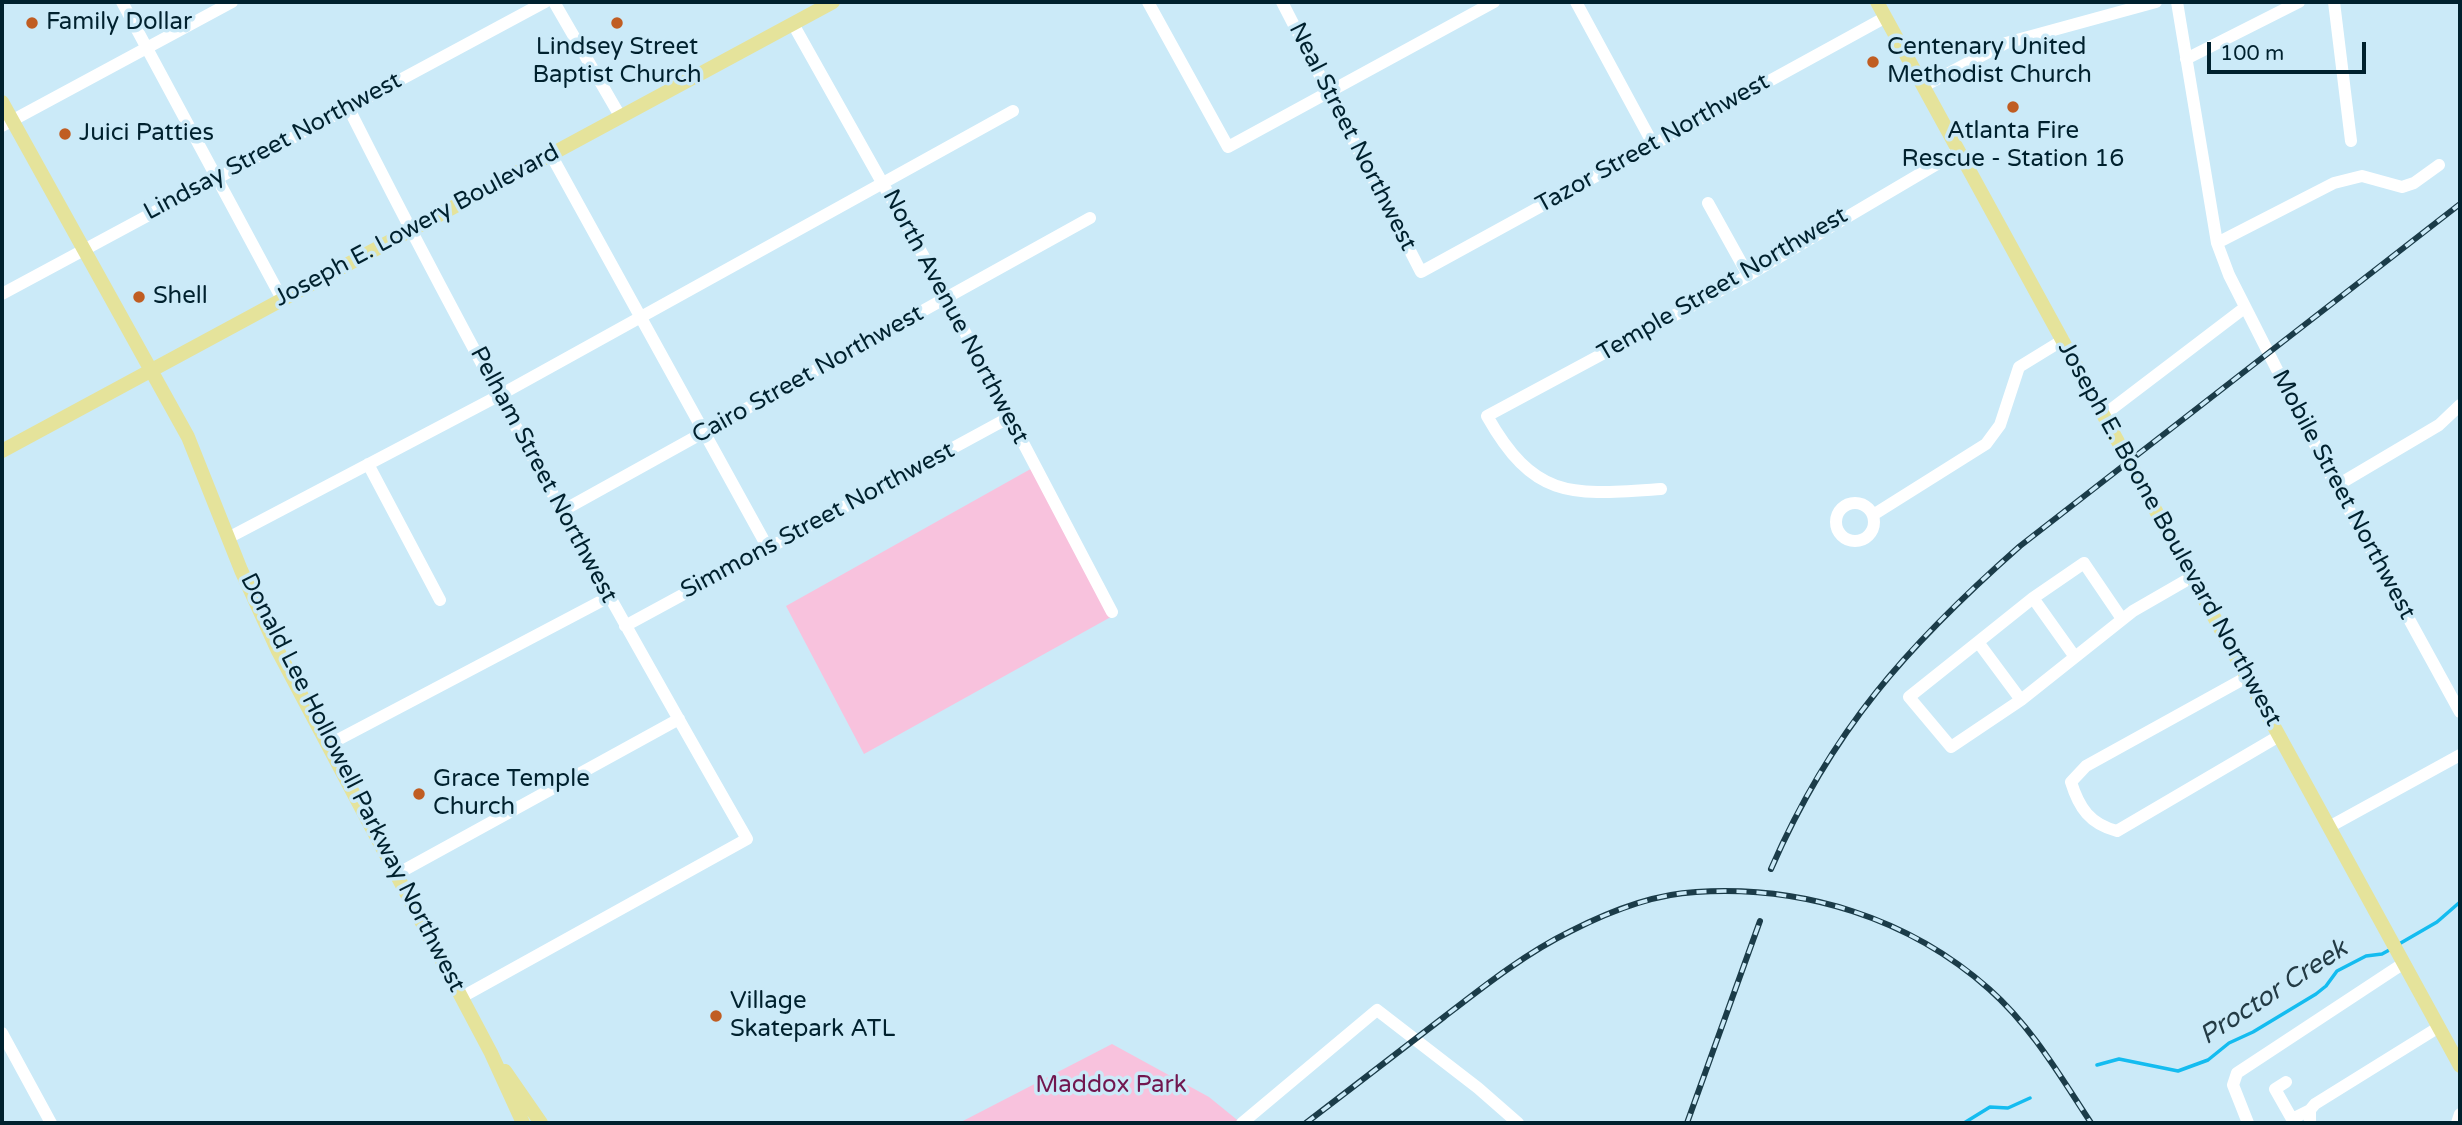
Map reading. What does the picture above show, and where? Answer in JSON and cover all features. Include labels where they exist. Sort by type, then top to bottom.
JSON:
[{"type":"main road","name":"Joseph E. Lowery Boulevard","points":[[2,452],[833,2]]},
{"type":"main road","name":"Joseph E. Boone Boulevard Northwest","points":[[1877,2],[2460,1066]]},
{"type":"main road","name":"Donald Lee Hollowell Parkway Northwest","points":[[2,102],[7,123],[83,249],[195,450],[228,538],[278,651],[462,997],[523,1123]]},
{"type":"main road","name":"Donald Lee Hollowell Parkway Northwest","points":[[491,1053],[541,1123]]},
{"type":"street","points":[[122,2],[282,299]]},
{"type":"street","points":[[7,123],[232,2]]},
{"type":"street","name":"Lindsay Street Northwest","points":[[2,294],[545,2]]},
{"type":"street","points":[[554,2],[620,116]]},
{"type":"street","points":[[1148,2],[1228,147],[1494,2]]},
{"type":"street","name":"Neal Street Northwest","points":[[1282,2],[1421,272]]},
{"type":"street","points":[[1576,2],[1653,144]]},
{"type":"street","points":[[1924,86],[2006,43],[2156,2]]},
{"type":"street","name":"Mobile Street Northwest","points":[[2177,2],[2217,243],[2229,275],[2254,331],[2460,712]]},
{"type":"street","points":[[2186,59],[2299,2]]},
{"type":"street","points":[[2334,2],[2351,141]]},
{"type":"street","name":"Tazor Street Northwest","points":[[1421,272],[1886,18]]},
{"type":"street","name":"North Avenue Northwest","points":[[793,24],[947,298],[1112,612]]},
{"type":"street","name":"Pelham Street Northwest","points":[[348,107],[409,231],[625,626],[747,839],[462,997]]},
{"type":"street","points":[[228,538],[500,395],[882,181],[1013,111]]},
{"type":"street","name":"Temple Street Northwest","points":[[1661,489],[1590,494],[1550,484],[1514,458],[1487,416],[1748,275],[1959,151]]},
{"type":"street","points":[[550,153],[768,548]]},
{"type":"street","points":[[2217,243],[2334,183],[2362,176],[2402,187],[2414,183],[2439,165]]},
{"type":"street","points":[[1707,203],[1748,275]]},
{"type":"street","name":"Cairo Street Northwest","points":[[562,510],[1090,218]]},
{"type":"street","points":[[2105,414],[2243,309]]},
{"type":"street","points":[[1873,515],[1986,444],[2000,425],[2019,367],[2063,340]]},
{"type":"street","points":[[2336,486],[2439,425],[2460,405]]},
{"type":"street","name":"Simmons Street Northwest","points":[[625,626],[1010,417]]},
{"type":"street","points":[[368,464],[440,600]]},
{"type":"street","points":[[2122,619],[2084,563],[2033,598],[1909,697],[1951,747],[2021,700],[2122,619],[2192,577]]},
{"type":"street","points":[[328,745],[609,597]]},
{"type":"street","points":[[2033,598],[2075,657]]},
{"type":"street","points":[[1978,642],[2021,700]]},
{"type":"street","points":[[2247,677],[2087,766],[2071,782],[2076,798],[2085,814],[2100,827],[2117,831],[2279,736]]},
{"type":"street","points":[[397,874],[679,719]]},
{"type":"street","points":[[2329,827],[2460,755]]},
{"type":"street","points":[[2248,1123],[2233,1085],[2237,1073],[2402,959]]},
{"type":"street","points":[[1242,1123],[1377,1010],[1478,1088],[1518,1123]]},
{"type":"street","points":[[2286,1082],[2275,1089],[2292,1119],[2310,1117],[2439,1027]]},
{"type":"street","points":[[2,1033],[51,1123]]},
{"type":"street","points":[[2457,1123],[2460,1114]]},
{"type":"green space","points":[[1036,466],[1118,613],[864,754],[786,606]]},
{"type":"green space","name":"Maddox Park","points":[[1112,1044],[1209,1097],[1241,1123],[959,1123]]},
{"type":"waterway","name":"Proctor Creek","points":[[2399,944],[2437,922],[2460,902]]},
{"type":"waterway","name":"Proctor Creek","points":[[2097,1065],[2119,1059],[2178,1071],[2208,1060],[2229,1043],[2253,1032],[2316,994],[2337,971],[2366,956],[2382,954],[2393,948]]},
{"type":"waterway","name":"Proctor Creek","points":[[1964,1123],[1990,1107],[2008,1108],[2030,1098]]},
{"type":"railway","points":[[1771,869],[1820,773],[1847,731],[1876,692],[1942,619],[2020,546],[2460,204]]},
{"type":"railway","points":[[1306,1123],[1490,982],[1554,940],[1600,917],[1648,900],[1680,893],[1736,891],[1776,894],[1853,911],[1925,943],[1958,964],[1989,989],[2019,1019],[2091,1123]]},
{"type":"railway","points":[[1687,1123],[1760,921]]},
{"type":"place","name":"Family Dollar","points":[[32,23]]},
{"type":"place","name":"Lindsey Street Baptist Church","points":[[617,23]]},
{"type":"place","name":"Centenary United Methodist Church","points":[[1873,62]]},
{"type":"place","name":"Atlanta Fire Rescue - Station 16","points":[[2013,107]]},
{"type":"place","name":"Juici Patties","points":[[65,134]]},
{"type":"place","name":"Shell","points":[[139,297]]},
{"type":"place","name":"Grace Temple Church","points":[[419,794]]},
{"type":"place","name":"Village Skatepark ATL","points":[[716,1016]]}]
